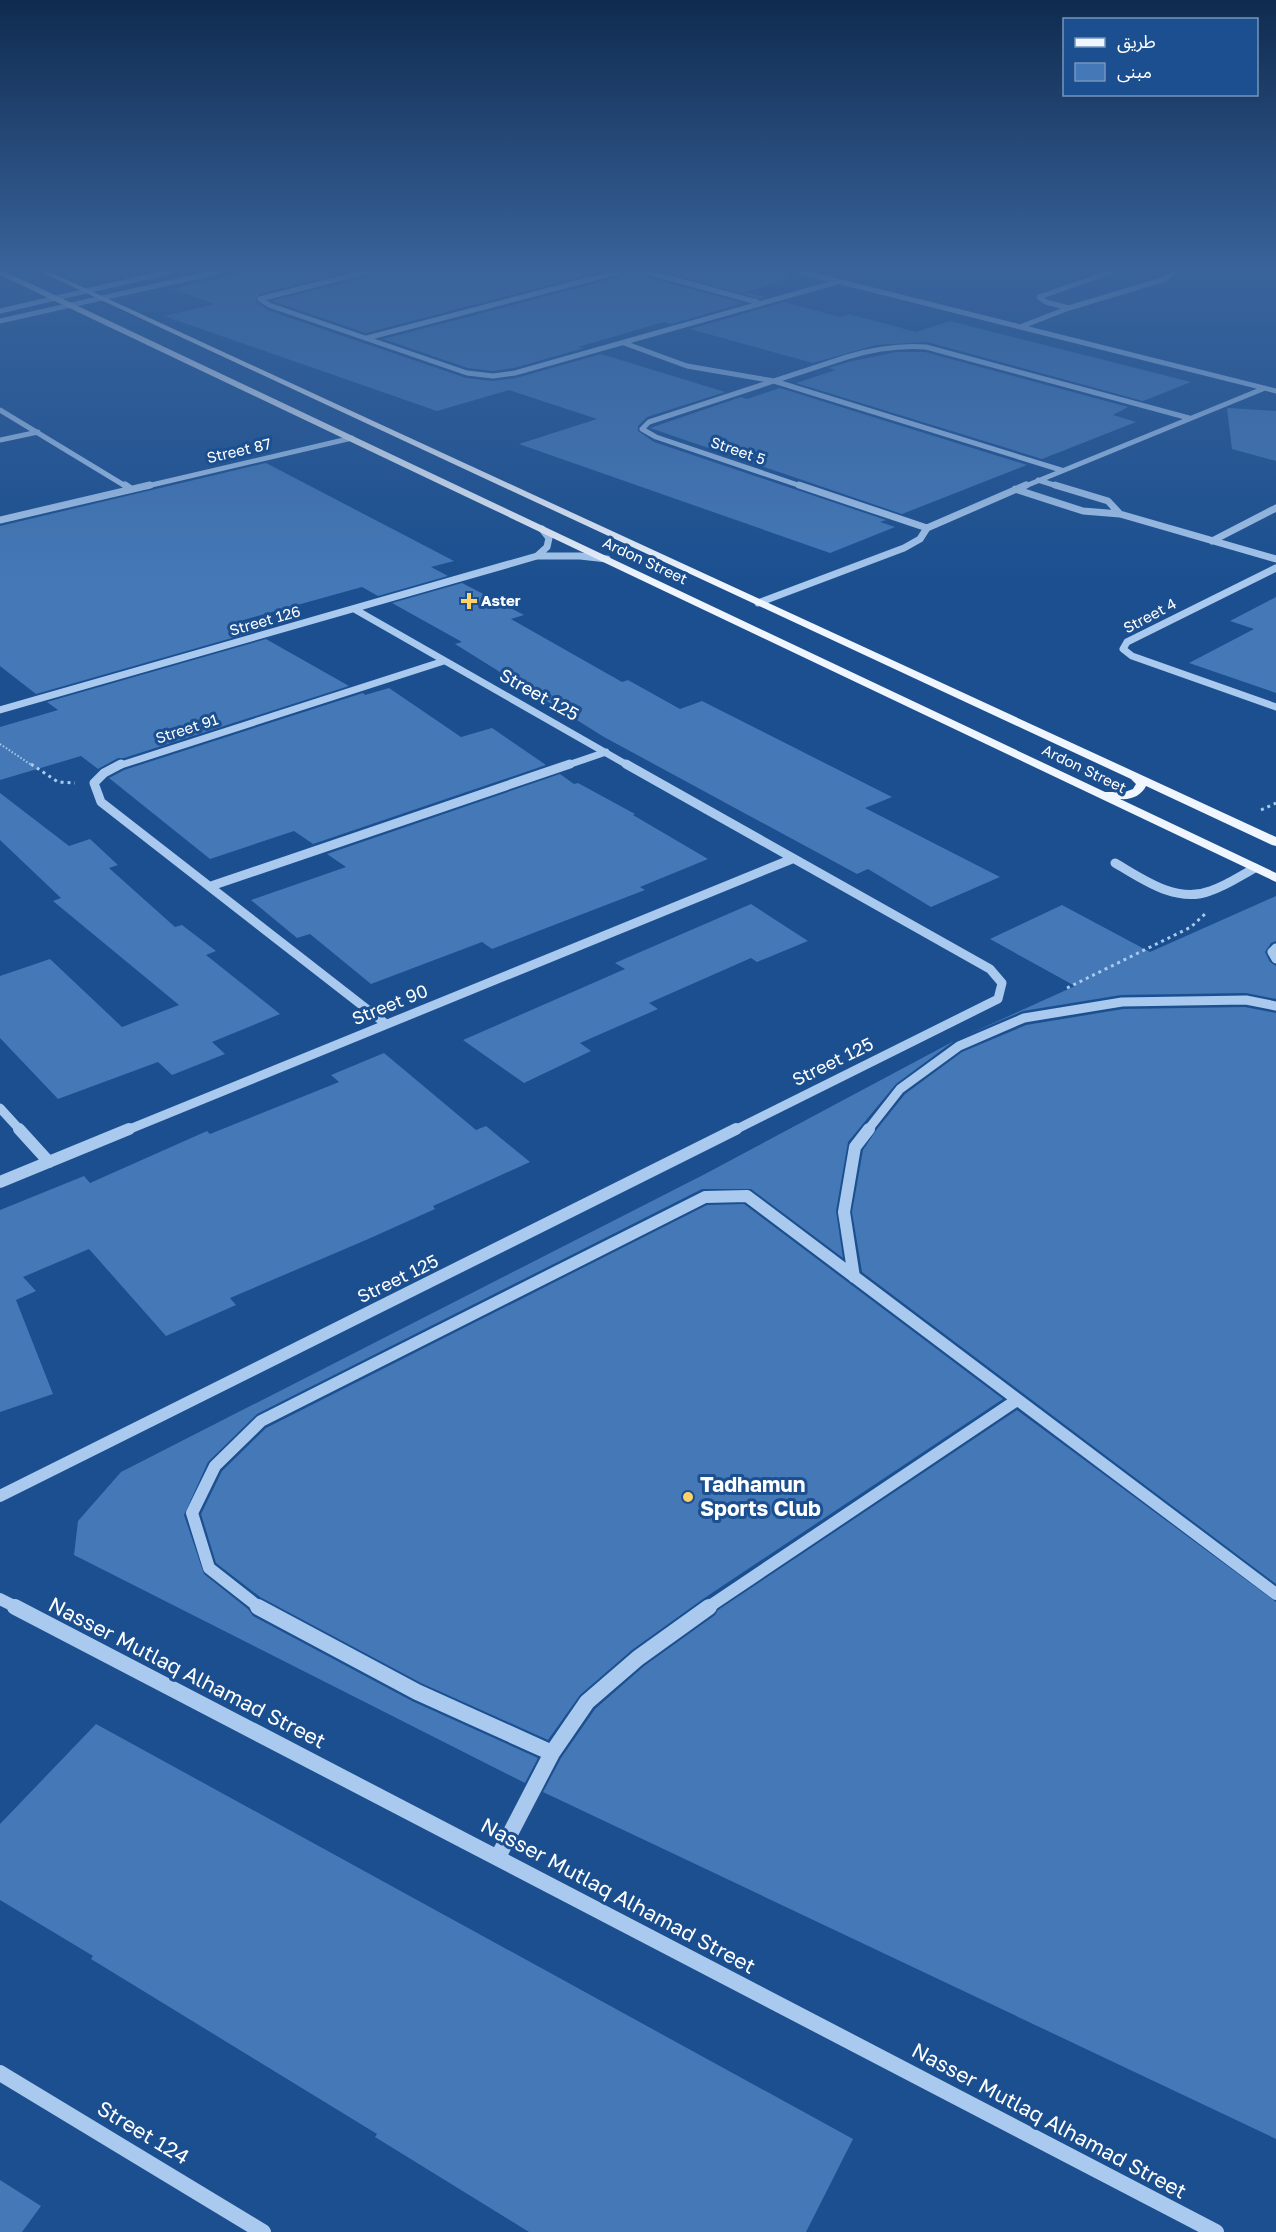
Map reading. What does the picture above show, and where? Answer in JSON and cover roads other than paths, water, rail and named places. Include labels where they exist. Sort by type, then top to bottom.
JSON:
[{"type":"main road","name":"Ardon Street","points":[[227,376],[542,529],[1276,878]]},
{"type":"main road","points":[[248,376],[286,385]]},
{"type":"main road","name":"Ardon Street","points":[[267,376],[1276,842]]},
{"type":"main road","points":[[1100,794],[1117,796],[1133,794],[1142,783],[1134,776]]},
{"type":"street","points":[[746,376],[774,381],[1061,470]]},
{"type":"street","name":"Street 5","points":[[790,376],[649,422],[642,429],[656,437],[927,528]]},
{"type":"street","name":"Street 5","points":[[1034,376],[1189,418]]},
{"type":"street","points":[[1217,376],[1276,391]]},
{"type":"street","points":[[758,603],[904,548],[920,539],[927,528],[1015,489],[1265,388]]},
{"type":"street","points":[[0,410],[130,489]]},
{"type":"street","points":[[0,440],[38,432]]},
{"type":"street","name":"Street 87","points":[[0,520],[352,438]]},
{"type":"street","points":[[1038,480],[1108,501],[1120,514]]},
{"type":"street","points":[[1015,489],[1083,511],[1120,514],[1276,559]]},
{"type":"street","points":[[1212,541],[1276,508]]},
{"type":"street","points":[[1259,516],[1276,520]]},
{"type":"street","points":[[537,556],[547,546],[549,538],[542,529]]},
{"type":"street","name":"Street 126","points":[[0,710],[356,610],[537,556],[580,556],[607,559]]},
{"type":"street","name":"Street 4","points":[[1276,568],[1127,642],[1123,649],[1132,656],[1276,707]]},
{"type":"street","name":"Street 125","points":[[0,1496],[998,999],[1002,983],[990,969],[792,859],[356,610]]},
{"type":"street","name":"Street 91","points":[[211,886],[101,802],[94,783],[104,773],[123,763],[444,661]]},
{"type":"street","points":[[211,886],[606,752]]},
{"type":"street","name":"Street 90","points":[[0,1182],[792,859]]},
{"type":"street","points":[[1115,863],[1171,892],[1188,895],[1203,894],[1255,868]]},
{"type":"street","points":[[211,886],[386,1024]]},
{"type":"street","points":[[1276,948],[1272,952],[1276,958]]},
{"type":"street","points":[[854,1276],[844,1212],[855,1147],[900,1089],[959,1046],[1024,1018],[1122,1002],[1246,1000],[1276,1006]]},
{"type":"street","points":[[0,1108],[49,1162]]},
{"type":"street","points":[[552,1753],[417,1692],[262,1610],[209,1568],[192,1513],[215,1466],[261,1421],[705,1197],[747,1196],[1276,1594]]},
{"type":"street","points":[[498,1857],[552,1753],[587,1702],[638,1658],[694,1617],[1017,1400]]},
{"type":"street","name":"Nasser Mutlaq Alhamad Street","points":[[0,1600],[1216,2232]]},
{"type":"street","name":"Street 124","points":[[0,2073],[263,2232]]},
{"type":"place","name":"Aster","points":[[469,601]]},
{"type":"place","name":"Tadhamun Sports Club","points":[[688,1497]]}]
